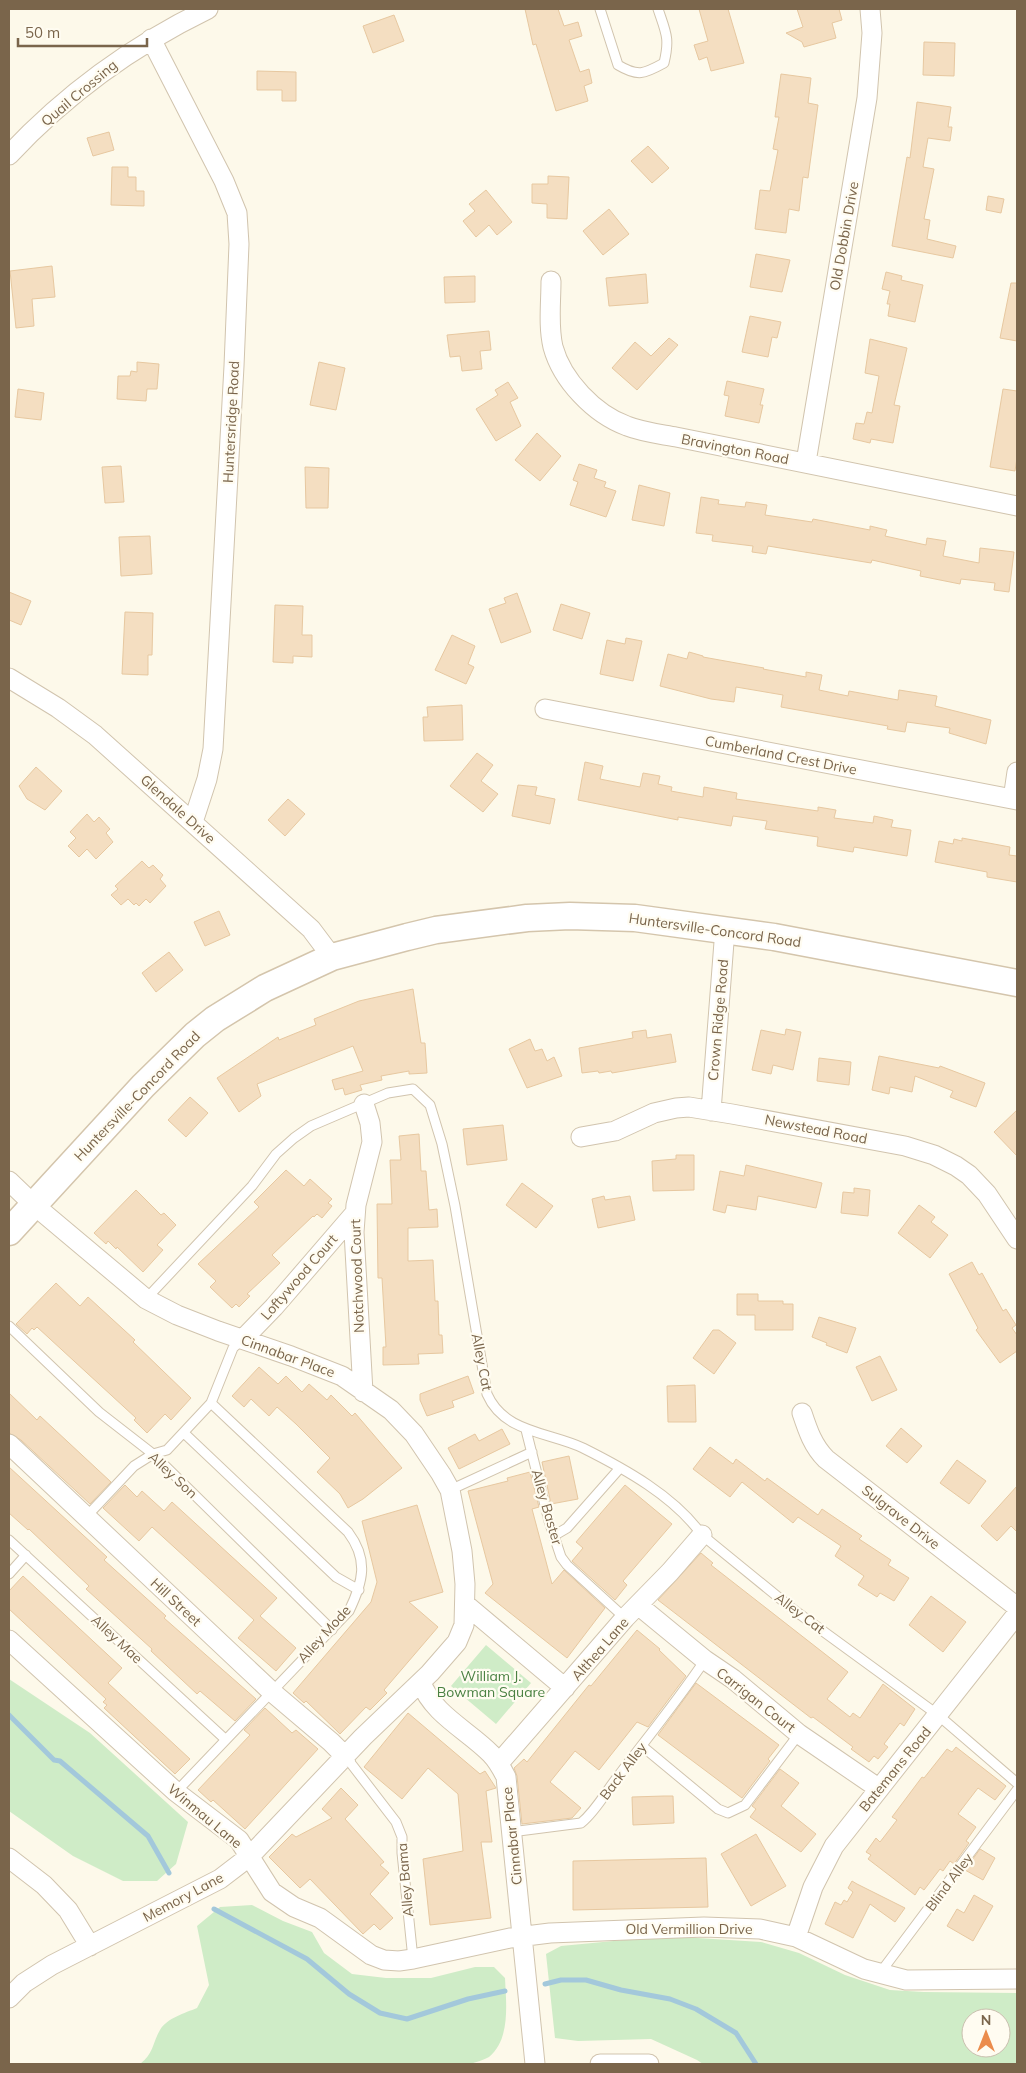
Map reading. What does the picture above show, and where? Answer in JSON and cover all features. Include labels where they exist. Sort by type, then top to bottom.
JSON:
[{"type":"main road","name":"Huntersville-Concord Road","points":[[9,1232],[143,1086],[194,1035],[242,1000],[332,956],[436,930],[527,918],[570,916],[635,918],[726,929],[1017,983]]},
{"type":"street","name":"Quail Crossing","points":[[9,155],[78,92],[118,61],[151,39],[208,9]]},
{"type":"street","name":"Old Dobbin Drive","points":[[806,462],[867,98],[872,32],[870,9]]},
{"type":"street","name":"Huntersridge Road","points":[[151,39],[224,181],[237,213],[239,244],[213,749],[208,780],[193,822]]},
{"type":"street","name":"Bravington Road","points":[[551,281],[550,329],[553,347],[559,361],[567,377],[581,394],[610,418],[627,426],[676,437],[1017,506]]},
{"type":"street","name":"Glendale Drive","points":[[9,678],[58,708],[95,735],[311,929],[332,956]]},
{"type":"street","name":"Cumberland Crest Drive","points":[[546,710],[1015,799]]},
{"type":"street","points":[[1015,799],[1017,772]]},
{"type":"street","name":"Crown Ridge Road","points":[[711,1111],[726,929]]},
{"type":"street","name":"Notchwood Court","points":[[363,1392],[354,1232],[355,1213],[372,1142],[370,1123],[364,1104]]},
{"type":"street","name":"Newstead Road","points":[[581,1137],[614,1131],[654,1113],[676,1108],[711,1111],[905,1146],[934,1155],[962,1171],[987,1194],[1017,1239]]},
{"type":"street","name":"Cinnabar Place","points":[[9,1181],[34,1205],[146,1299],[186,1318],[342,1376],[391,1410],[414,1434],[441,1474],[450,1490],[462,1551],[465,1604],[464,1626],[457,1642],[420,1682],[431,1700],[448,1718],[486,1750],[499,1764],[506,1777],[535,2064]]},
{"type":"street","name":"Loftywood Court","points":[[243,1339],[274,1307],[355,1213]]},
{"type":"street","name":"Sulgrave Drive","points":[[802,1413],[811,1439],[817,1450],[826,1459],[1017,1607]]},
{"type":"street","name":"Hill Street","points":[[9,1444],[272,1692],[346,1758]]},
{"type":"street","name":"Althea Lane","points":[[499,1764],[702,1535]]},
{"type":"street","points":[[465,1604],[566,1688]]},
{"type":"street","name":"Carrigan Court","points":[[632,1612],[733,1678],[799,1734],[878,1788]]},
{"type":"street","name":"Batemans Road","points":[[796,1937],[813,1887],[834,1846],[1017,1614]]},
{"type":"street","name":"Winmau Lane","points":[[9,1640],[176,1792],[239,1840],[272,1892],[294,1907],[320,1918],[371,1955],[384,1960],[399,1962],[414,1960]]},
{"type":"street","name":"Memory Lane","points":[[9,1998],[24,1983],[52,1965],[220,1878],[250,1856],[346,1758],[363,1737],[420,1682]]},
{"type":"street","points":[[9,1858],[44,1885],[68,1910],[90,1946]]},
{"type":"street","name":"Old Vermillion Drive","points":[[414,1960],[464,1947],[522,1937],[570,1932],[704,1927],[760,1929],[796,1937],[864,1969],[906,1980],[1017,1979]]},
{"type":"street","points":[[602,2064],[649,2064]]},
{"type":"lane","points":[[600,9],[618,65],[631,73],[646,73],[664,63],[668,40],[658,9]]},
{"type":"lane","name":"Alley Cat","points":[[146,1299],[252,1186],[276,1154],[311,1126],[388,1092],[413,1088],[430,1105],[442,1144],[455,1206],[487,1394],[491,1402],[506,1418],[526,1430],[552,1436],[581,1448],[620,1468],[656,1492],[691,1519],[702,1535],[794,1610],[938,1715],[1017,1783]]},
{"type":"lane","name":"Alley Son","points":[[9,1326],[99,1412],[153,1454],[332,1630]]},
{"type":"lane","points":[[86,1517],[134,1466],[153,1454],[167,1450],[211,1403],[233,1348],[243,1339]]},
{"type":"lane","name":"Alley Mode","points":[[176,1792],[349,1611],[359,1590],[362,1558],[356,1542],[348,1532],[211,1403]]},
{"type":"lane","name":"Alley Baster","points":[[526,1430],[548,1521],[562,1557],[567,1565],[632,1612]]},
{"type":"lane","points":[[184,1433],[336,1577],[359,1590]]},
{"type":"lane","points":[[450,1490],[532,1452]]},
{"type":"lane","points":[[555,1535],[567,1528],[620,1468]]},
{"type":"lane","name":"Alley Mae","points":[[9,1540],[225,1739]]},
{"type":"lane","points":[[9,1574],[26,1555]]},
{"type":"lane","name":"Back Alley","points":[[511,1832],[581,1824],[685,1691],[705,1660]]},
{"type":"lane","points":[[642,1746],[718,1808],[728,1813],[745,1805],[799,1734]]},
{"type":"lane","name":"Alley Bama","points":[[346,1758],[396,1822],[402,1837],[402,1853],[414,1960]]},
{"type":"lane","name":"Blind Alley","points":[[880,1973],[1017,1790]]},
{"type":"green space","name":"William J. Bowman Square","points":[[486,1645],[531,1683],[496,1724],[451,1686]]},
{"type":"green space","points":[[9,1679],[90,1733],[188,1822],[176,1864],[157,1881],[123,1881],[73,1856],[9,1811]]},
{"type":"green space","points":[[252,1905],[283,1921],[312,1932],[324,1953],[352,1974],[386,1978],[431,1978],[475,1967],[494,1967],[505,1978],[506,1998],[506,2020],[501,2040],[496,2049],[489,2057],[470,2064],[140,2064],[150,2052],[163,2026],[177,2016],[197,2008],[209,1985],[197,1926],[220,1907]]},
{"type":"green space","points":[[666,1936],[761,1942],[799,1953],[845,1975],[890,1990],[1017,1993],[1017,2064],[703,2064],[651,2039],[578,2041],[555,2038],[546,1954],[561,1946]]},
{"type":"building","points":[[525,9],[558,9],[564,26],[578,22],[582,36],[569,40],[580,72],[589,69],[592,83],[584,86],[588,101],[556,111],[536,44],[533,45]]},
{"type":"building","points":[[699,9],[728,9],[744,63],[711,71],[707,57],[699,60],[694,45],[708,41]]},
{"type":"building","points":[[797,9],[839,9],[842,20],[832,23],[836,38],[804,47],[802,42],[786,33],[803,27]]},
{"type":"building","points":[[394,15],[404,41],[373,53],[363,26]]},
{"type":"building","points":[[924,42],[955,43],[954,76],[923,75]]},
{"type":"building","points":[[257,71],[296,72],[296,101],[282,101],[282,90],[257,90]]},
{"type":"building","points":[[781,74],[811,78],[808,103],[818,105],[808,178],[803,177],[799,211],[789,209],[786,233],[755,229],[760,190],[770,191],[778,150],[773,149],[779,117],[775,117]]},
{"type":"building","points":[[917,102],[951,107],[948,127],[952,127],[950,141],[928,138],[923,167],[934,169],[924,219],[930,220],[927,239],[956,246],[953,258],[892,246],[907,157],[910,158]]},
{"type":"building","points":[[109,132],[114,150],[93,156],[87,138]]},
{"type":"building","points":[[648,146],[669,168],[652,183],[631,161]]},
{"type":"building","points":[[112,167],[128,167],[128,177],[136,177],[136,191],[144,191],[144,206],[111,205]]},
{"type":"building","points":[[548,176],[569,177],[567,219],[547,218],[547,204],[532,203],[532,184],[548,184]]},
{"type":"building","points":[[486,190],[512,222],[497,235],[489,225],[476,237],[463,221],[475,211],[469,204]]},
{"type":"building","points":[[988,196],[1004,199],[1001,213],[986,210]]},
{"type":"building","points":[[609,209],[629,234],[603,255],[583,231]]},
{"type":"building","points":[[756,254],[790,260],[782,292],[750,287]]},
{"type":"building","points":[[52,266],[55,297],[32,299],[34,326],[16,328],[10,271]]},
{"type":"building","points":[[886,272],[902,276],[901,280],[923,285],[915,322],[888,316],[890,304],[887,304],[890,291],[882,289]]},
{"type":"building","points":[[646,274],[648,303],[609,306],[606,278]]},
{"type":"building","points":[[475,276],[475,302],[445,303],[444,277]]},
{"type":"building","points":[[1011,283],[1017,283],[1017,341],[1000,338]]},
{"type":"building","points":[[750,316],[781,322],[777,338],[772,337],[768,357],[742,352]]},
{"type":"building","points":[[489,331],[491,350],[480,351],[482,369],[462,371],[460,356],[450,357],[447,335]]},
{"type":"building","points":[[669,338],[678,345],[637,390],[612,368],[635,342],[651,356]]},
{"type":"building","points":[[870,339],[907,348],[894,405],[900,406],[893,443],[871,439],[870,443],[853,439],[856,423],[864,424],[867,412],[872,413],[879,376],[865,373]]},
{"type":"building","points":[[137,362],[159,364],[157,389],[147,389],[146,401],[117,399],[118,376],[130,376],[131,371],[137,372]]},
{"type":"building","points":[[319,362],[345,368],[336,410],[310,405]]},
{"type":"building","points":[[727,381],[764,389],[760,405],[763,405],[759,423],[725,416],[729,396],[724,395]]},
{"type":"building","points":[[508,382],[518,398],[510,402],[521,426],[496,441],[476,409],[498,395],[495,390]]},
{"type":"building","points":[[18,389],[44,393],[41,420],[15,417]]},
{"type":"building","points":[[1003,389],[1017,391],[1017,458],[1015,471],[990,467]]},
{"type":"building","points":[[537,433],[561,456],[540,481],[515,460]]},
{"type":"building","points":[[579,464],[597,470],[594,478],[606,482],[604,487],[616,491],[606,517],[570,505],[578,482],[573,480]]},
{"type":"building","points":[[121,466],[124,502],[105,503],[102,467]]},
{"type":"building","points":[[305,467],[329,468],[328,508],[306,508]]},
{"type":"building","points":[[639,485],[670,493],[664,526],[632,520]]},
{"type":"building","points":[[701,497],[719,500],[718,504],[745,507],[746,502],[767,505],[765,515],[812,522],[813,519],[870,530],[870,526],[887,530],[885,536],[926,545],[927,538],[946,541],[943,556],[979,563],[980,548],[1014,552],[1009,592],[994,590],[995,583],[961,579],[960,584],[920,576],[921,571],[872,560],[871,563],[768,546],[766,554],[752,552],[753,546],[712,541],[713,535],[696,533]]},
{"type":"building","points":[[150,536],[152,574],[121,576],[119,537]]},
{"type":"building","points":[[9,592],[31,601],[21,625],[9,620]]},
{"type":"building","points":[[517,593],[531,632],[501,643],[489,609],[506,603],[504,598]]},
{"type":"building","points":[[561,604],[590,613],[582,639],[553,630]]},
{"type":"building","points":[[275,605],[303,606],[302,635],[312,635],[312,657],[293,656],[293,663],[273,662]]},
{"type":"building","points":[[125,612],[153,613],[152,655],[148,655],[148,675],[122,674]]},
{"type":"building","points":[[452,635],[475,646],[468,664],[474,667],[466,684],[435,670]]},
{"type":"building","points":[[626,638],[642,641],[633,681],[600,674],[607,640],[625,644]]},
{"type":"building","points":[[689,652],[703,657],[806,677],[806,672],[822,675],[819,690],[848,696],[849,691],[898,700],[899,690],[937,696],[935,706],[991,720],[986,744],[949,733],[950,728],[907,722],[905,732],[887,729],[888,726],[781,707],[783,695],[736,687],[734,702],[711,699],[660,686],[668,654],[687,659]]},
{"type":"building","points":[[462,705],[463,740],[424,741],[423,717],[428,717],[427,707]]},
{"type":"building","points":[[477,753],[493,765],[481,781],[498,794],[483,812],[450,786]]},
{"type":"building","points":[[585,762],[603,766],[600,779],[640,787],[643,773],[660,776],[658,784],[672,787],[671,791],[703,797],[704,787],[737,793],[736,799],[818,811],[818,807],[836,810],[834,818],[873,823],[874,816],[893,820],[891,827],[911,830],[907,856],[854,847],[853,852],[817,846],[818,837],[765,829],[767,821],[733,816],[731,826],[678,817],[678,820],[578,800]]},
{"type":"building","points":[[36,767],[62,791],[45,810],[27,799],[19,786]]},
{"type":"building","points":[[518,785],[537,787],[535,795],[555,799],[550,824],[512,816]]},
{"type":"building","points":[[288,799],[305,814],[285,836],[268,820]]},
{"type":"building","points":[[87,814],[94,822],[99,817],[110,829],[106,833],[113,842],[96,859],[87,849],[79,857],[68,846],[76,838],[70,832]]},
{"type":"building","points":[[962,838],[1010,847],[1009,855],[1017,856],[1017,882],[987,877],[987,872],[935,862],[939,841],[953,844],[954,839],[962,841]]},
{"type":"building","points":[[142,861],[149,868],[153,865],[163,875],[160,879],[166,886],[150,903],[146,899],[139,906],[136,903],[134,905],[128,899],[121,905],[111,895],[118,889],[115,886]]},
{"type":"building","points":[[219,911],[230,935],[205,946],[194,922]]},
{"type":"building","points":[[169,952],[183,970],[156,992],[142,973]]},
{"type":"building","points":[[413,989],[421,1043],[425,1043],[427,1073],[409,1074],[409,1071],[381,1076],[382,1080],[360,1085],[362,1090],[345,1095],[343,1088],[335,1090],[332,1080],[363,1071],[353,1046],[257,1084],[261,1096],[239,1112],[217,1078],[278,1037],[279,1040],[316,1025],[314,1019],[359,1001]]},
{"type":"building","points":[[786,1029],[801,1032],[793,1070],[773,1065],[771,1074],[752,1070],[761,1030],[785,1035]]},
{"type":"building","points":[[646,1030],[647,1038],[671,1034],[676,1062],[612,1073],[611,1071],[599,1073],[598,1071],[582,1073],[579,1048],[633,1038],[632,1032]]},
{"type":"building","points":[[530,1039],[535,1051],[542,1049],[547,1061],[554,1057],[562,1076],[527,1088],[509,1049]]},
{"type":"building","points":[[879,1056],[939,1068],[940,1066],[985,1083],[976,1107],[950,1097],[953,1091],[915,1076],[912,1092],[890,1087],[889,1094],[872,1090]]},
{"type":"building","points":[[819,1058],[851,1062],[849,1085],[817,1081]]},
{"type":"building","points":[[190,1097],[208,1113],[186,1137],[168,1120]]},
{"type":"building","points":[[1017,1110],[1017,1156],[994,1132]]},
{"type":"building","points":[[503,1125],[507,1160],[467,1165],[463,1129]]},
{"type":"building","points":[[419,1134],[421,1171],[426,1171],[429,1210],[437,1209],[438,1227],[408,1228],[408,1261],[433,1260],[435,1301],[438,1301],[439,1335],[442,1335],[443,1353],[418,1354],[419,1364],[383,1365],[383,1347],[386,1347],[382,1278],[378,1278],[377,1204],[392,1204],[390,1160],[401,1160],[399,1136]]},
{"type":"building","points":[[676,1155],[694,1155],[694,1190],[653,1191],[652,1161],[676,1159]]},
{"type":"building","points":[[746,1165],[822,1183],[816,1208],[758,1196],[756,1210],[727,1205],[725,1213],[713,1210],[720,1171],[744,1176]]},
{"type":"building","points":[[286,1170],[304,1186],[310,1179],[332,1199],[328,1203],[332,1206],[322,1218],[317,1214],[313,1216],[272,1255],[280,1263],[247,1294],[250,1296],[239,1307],[236,1304],[232,1308],[210,1287],[216,1281],[198,1264],[259,1207],[254,1202]]},
{"type":"building","points":[[522,1183],[553,1206],[536,1228],[506,1205]]},
{"type":"building","points":[[854,1188],[870,1190],[868,1216],[841,1213],[843,1192],[854,1193]]},
{"type":"building","points":[[136,1190],[161,1215],[164,1213],[176,1225],[157,1245],[163,1250],[143,1272],[117,1247],[116,1249],[108,1241],[106,1244],[94,1233]]},
{"type":"building","points":[[604,1196],[605,1200],[630,1196],[635,1220],[598,1228],[592,1199]]},
{"type":"building","points":[[919,1205],[935,1217],[931,1222],[948,1235],[930,1258],[898,1233]]},
{"type":"building","points":[[972,1262],[979,1275],[982,1273],[1003,1311],[1006,1309],[1016,1325],[1012,1328],[1017,1335],[1017,1351],[1000,1363],[976,1330],[978,1328],[949,1274]]},
{"type":"building","points":[[56,1283],[80,1306],[88,1297],[135,1340],[133,1342],[191,1398],[171,1420],[165,1414],[147,1433],[134,1420],[136,1418],[37,1327],[34,1330],[32,1328],[27,1334],[16,1324]]},
{"type":"building","points":[[737,1294],[758,1294],[758,1301],[783,1301],[783,1304],[793,1304],[793,1330],[755,1330],[755,1315],[737,1315]]},
{"type":"building","points":[[819,1317],[856,1328],[847,1353],[812,1337]]},
{"type":"building","points":[[713,1330],[719,1330],[736,1343],[714,1374],[693,1358]]},
{"type":"building","points":[[880,1356],[897,1390],[872,1401],[856,1367]]},
{"type":"building","points":[[259,1367],[278,1384],[286,1376],[302,1392],[309,1384],[327,1400],[331,1395],[352,1416],[355,1413],[402,1468],[363,1499],[348,1508],[340,1494],[317,1472],[330,1458],[296,1424],[277,1407],[269,1416],[251,1399],[244,1407],[232,1396]]},
{"type":"building","points":[[468,1376],[474,1393],[452,1401],[454,1407],[427,1416],[420,1400],[420,1394]]},
{"type":"building","points":[[695,1385],[696,1422],[668,1422],[667,1386]]},
{"type":"building","points":[[9,1393],[37,1420],[40,1416],[111,1482],[90,1504],[21,1440],[9,1433]]},
{"type":"building","points":[[901,1428],[922,1446],[907,1463],[886,1446]]},
{"type":"building","points":[[502,1429],[510,1444],[459,1469],[448,1448],[475,1434],[479,1441]]},
{"type":"building","points":[[710,1447],[733,1464],[736,1459],[765,1481],[767,1478],[818,1515],[822,1509],[862,1536],[859,1539],[891,1560],[888,1565],[909,1578],[894,1601],[880,1593],[877,1597],[858,1585],[864,1576],[835,1556],[841,1546],[798,1517],[793,1523],[742,1482],[730,1497],[693,1469]]},
{"type":"building","points":[[569,1456],[578,1499],[551,1504],[542,1462]]},
{"type":"building","points":[[957,1460],[986,1481],[969,1504],[940,1483]]},
{"type":"building","points":[[9,1467],[107,1557],[104,1560],[166,1616],[164,1618],[256,1699],[235,1721],[200,1691],[197,1694],[151,1651],[152,1649],[86,1589],[89,1586],[29,1529],[9,1513]]},
{"type":"building","points":[[530,1472],[539,1507],[532,1509],[552,1584],[564,1570],[605,1608],[567,1658],[485,1593],[493,1584],[468,1491],[508,1481],[507,1478]]},
{"type":"building","points":[[125,1485],[137,1497],[142,1491],[164,1511],[172,1502],[277,1598],[260,1616],[296,1648],[276,1671],[238,1638],[254,1620],[152,1527],[139,1541],[103,1508]]},
{"type":"building","points":[[625,1485],[672,1524],[623,1581],[627,1585],[615,1600],[572,1561],[583,1548],[576,1542]]},
{"type":"building","points":[[1017,1486],[1017,1532],[1011,1526],[997,1541],[981,1526]]},
{"type":"building","points":[[417,1505],[443,1592],[409,1602],[438,1627],[384,1690],[387,1693],[370,1710],[366,1707],[340,1734],[306,1701],[304,1703],[293,1693],[371,1602],[377,1582],[362,1521]]},
{"type":"building","points":[[701,1553],[713,1563],[711,1565],[848,1672],[827,1699],[850,1717],[853,1713],[860,1718],[883,1684],[915,1709],[904,1726],[900,1723],[884,1744],[888,1747],[878,1759],[874,1756],[869,1762],[851,1749],[853,1747],[813,1717],[811,1718],[658,1600]]},
{"type":"building","points":[[23,1576],[122,1668],[108,1683],[190,1759],[175,1774],[104,1708],[107,1705],[103,1702],[106,1699],[9,1609],[9,1591]]},
{"type":"building","points":[[931,1596],[966,1622],[943,1652],[909,1625]]},
{"type":"building","points":[[637,1630],[660,1649],[686,1676],[648,1727],[637,1722],[599,1770],[575,1751],[550,1782],[581,1808],[572,1818],[522,1824],[517,1776],[514,1768],[524,1759],[527,1762],[589,1685],[591,1686]]},
{"type":"building","points":[[696,1683],[779,1745],[768,1759],[770,1761],[742,1798],[658,1735]]},
{"type":"building","points":[[265,1708],[292,1733],[296,1730],[318,1749],[245,1829],[213,1800],[211,1802],[198,1790],[250,1735],[244,1730]]},
{"type":"building","points":[[408,1713],[480,1774],[485,1771],[496,1788],[486,1791],[492,1842],[481,1842],[491,1918],[430,1925],[423,1859],[463,1851],[458,1794],[428,1768],[402,1799],[364,1767]]},
{"type":"building","points":[[956,1747],[1006,1786],[995,1800],[978,1788],[958,1814],[976,1827],[966,1841],[969,1843],[954,1864],[950,1861],[943,1871],[940,1869],[924,1890],[920,1887],[915,1895],[868,1859],[871,1855],[866,1852],[876,1838],[880,1842],[897,1820],[892,1817],[922,1777],[924,1778],[947,1749],[952,1752]]},
{"type":"building","points":[[780,1769],[799,1783],[781,1806],[816,1834],[801,1852],[750,1817],[756,1809],[752,1806]]},
{"type":"building","points":[[341,1788],[358,1805],[345,1819],[384,1862],[380,1865],[389,1873],[370,1894],[393,1918],[380,1930],[374,1924],[363,1934],[310,1879],[300,1888],[269,1857],[292,1834],[296,1837],[332,1818],[322,1809]]},
{"type":"building","points":[[673,1796],[674,1823],[633,1825],[632,1797]]},
{"type":"building","points":[[756,1834],[786,1886],[751,1906],[721,1854]]},
{"type":"building","points":[[980,1849],[995,1858],[983,1880],[965,1870]]},
{"type":"building","points":[[706,1858],[708,1907],[573,1910],[573,1861]]},
{"type":"building","points":[[852,1881],[905,1908],[895,1922],[870,1904],[853,1938],[825,1924],[835,1902],[841,1905],[844,1900],[847,1902],[853,1892],[848,1888]]},
{"type":"building","points":[[974,1895],[993,1906],[973,1941],[947,1926],[957,1909],[964,1913]]},
{"type":"waterway","points":[[9,1715],[54,1760],[60,1761],[148,1836],[169,1873]]},
{"type":"waterway","points":[[214,1909],[307,1959],[349,1994],[380,2013],[407,2019],[468,1999],[505,1991]]},
{"type":"waterway","points":[[545,1984],[561,1980],[586,1980],[621,1990],[670,1999],[696,2009],[736,2033],[756,2064]]}]
